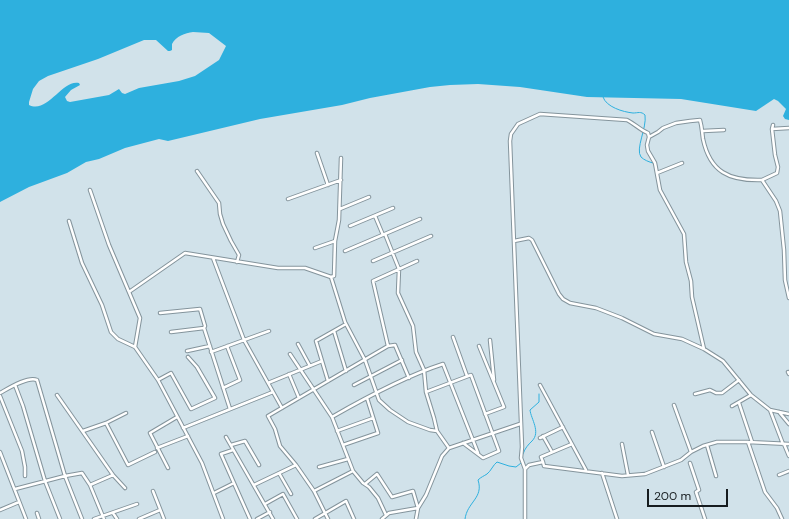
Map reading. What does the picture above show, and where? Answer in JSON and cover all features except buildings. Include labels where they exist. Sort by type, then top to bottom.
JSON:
[{"type":"street","points":[[525,519],[525,468],[521,458],[522,447],[510,141],[511,134],[518,124],[540,114],[627,120],[632,122],[644,132],[648,133],[649,136]]},
{"type":"street","points":[[649,136],[663,128],[700,120],[703,138],[709,157],[719,171],[738,178],[762,180],[777,173],[778,167],[775,155],[772,125]]},
{"type":"street","points":[[772,129],[789,128]]},
{"type":"street","points":[[703,131],[724,130]]},
{"type":"street","points":[[649,136],[647,145],[648,152],[654,163],[662,196],[675,215],[684,234],[686,262],[691,281],[692,298],[704,349]]},
{"type":"street","points":[[317,154],[328,185]]},
{"type":"street","points":[[331,277],[334,276],[335,241],[340,209],[341,158]]},
{"type":"street","points":[[657,173],[682,164]]},
{"type":"street","points":[[197,171],[219,203],[223,224],[240,255],[237,262]]},
{"type":"street","points":[[288,199],[341,180]]},
{"type":"street","points":[[762,180],[776,201],[780,211],[785,280],[789,298]]},
{"type":"street","points":[[90,190],[109,245],[140,318],[135,347]]},
{"type":"street","points":[[340,209],[369,197]]},
{"type":"street","points":[[350,226],[393,208]]},
{"type":"street","points":[[375,216],[399,269],[398,293],[413,326],[416,352],[424,370],[426,392],[437,430],[449,448]]},
{"type":"street","points":[[345,251],[420,219]]},
{"type":"street","points":[[69,221],[82,263],[102,305],[111,332],[118,339],[135,347],[158,380],[202,463],[223,519]]},
{"type":"street","points":[[372,261],[431,236]]},
{"type":"street","points":[[514,241],[529,238],[532,240],[558,294],[563,299],[570,303],[596,308],[622,318],[654,334],[682,339],[704,349],[723,361],[751,395],[770,410],[789,414]]},
{"type":"street","points":[[315,248],[335,241]]},
{"type":"street","points":[[784,250],[789,250]]},
{"type":"street","points":[[129,292],[185,253],[278,268],[304,268],[331,277]]},
{"type":"street","points":[[213,258],[244,340],[282,408]]},
{"type":"street","points":[[388,346],[373,281],[417,261]]},
{"type":"street","points":[[331,277],[346,324],[365,360],[379,400],[390,410],[408,422],[430,430],[437,430]]},
{"type":"street","points":[[160,313],[200,308],[211,352],[230,410]]},
{"type":"street","points":[[328,381],[316,341],[346,324]]},
{"type":"street","points":[[171,332],[204,328]]},
{"type":"street","points":[[211,352],[269,331]]},
{"type":"street","points":[[334,331],[346,371]]},
{"type":"street","points":[[453,337],[467,376]]},
{"type":"street","points":[[490,340],[494,382]]},
{"type":"street","points":[[298,344],[310,366]]},
{"type":"street","points":[[328,519],[314,491],[296,465],[280,446],[275,429],[268,416],[388,346],[395,345],[409,378]]},
{"type":"street","points":[[187,351],[210,346]]},
{"type":"street","points":[[223,388],[240,380],[227,346]]},
{"type":"street","points":[[479,346],[504,406],[485,414]]},
{"type":"street","points":[[290,354],[332,417],[353,471],[378,498],[386,515]]},
{"type":"street","points":[[158,380],[171,373],[191,409],[215,398],[198,367],[188,357]]},
{"type":"street","points":[[354,385],[402,360]]},
{"type":"street","points":[[268,383],[322,361]]},
{"type":"street","points":[[332,417],[424,370],[443,364],[478,454]]},
{"type":"street","points":[[289,374],[299,398]]},
{"type":"street","points":[[426,392],[470,375],[499,451],[483,458],[463,443]]},
{"type":"street","points":[[25,476],[22,450],[0,394],[15,385],[32,380],[38,380],[65,476],[82,519]]},
{"type":"street","points":[[695,394],[710,390],[716,393],[722,392],[739,380]]},
{"type":"street","points":[[15,385],[23,406],[45,481],[60,519]]},
{"type":"street","points":[[540,385],[586,471]]},
{"type":"street","points":[[183,428],[273,392]]},
{"type":"street","points":[[57,395],[113,476],[125,488]]},
{"type":"street","points":[[732,406],[751,395]]},
{"type":"street","points":[[343,445],[378,433],[368,398]]},
{"type":"street","points":[[739,403],[752,443]]},
{"type":"street","points":[[674,405],[691,452]]},
{"type":"street","points":[[770,410],[789,456]]},
{"type":"street","points":[[778,412],[789,424]]},
{"type":"street","points":[[83,431],[106,423],[126,413]]},
{"type":"street","points":[[168,468],[150,433],[178,417]]},
{"type":"street","points":[[337,431],[373,418]]},
{"type":"street","points":[[106,423],[128,465],[155,452]]},
{"type":"street","points":[[416,519],[418,508],[426,496],[442,456],[449,448],[520,424]]},
{"type":"street","points":[[540,438],[563,427]]},
{"type":"street","points":[[652,432],[664,467]]},
{"type":"street","points":[[157,448],[188,436]]},
{"type":"street","points":[[544,436],[552,452]]},
{"type":"street","points":[[226,437],[273,519]]},
{"type":"street","points":[[231,445],[245,441],[259,465]]},
{"type":"street","points":[[572,444],[541,457],[544,466],[622,476],[645,474],[681,460],[691,452],[717,442],[789,444]]},
{"type":"street","points":[[748,442],[765,492],[777,508],[782,519]]},
{"type":"street","points":[[622,444],[628,475]]},
{"type":"street","points":[[707,445],[716,476]]},
{"type":"street","points":[[234,450],[221,454],[250,519]]},
{"type":"street","points":[[0,452],[26,519]]},
{"type":"street","points":[[319,467],[348,459]]},
{"type":"street","points":[[525,468],[529,465],[542,462]]},
{"type":"street","points":[[690,463],[699,490],[696,492],[705,519]]},
{"type":"street","points":[[254,486],[296,465]]},
{"type":"street","points":[[314,491],[353,471]]},
{"type":"street","points":[[779,475],[789,471]]},
{"type":"street","points":[[15,489],[82,473],[90,485],[104,519]]},
{"type":"street","points":[[279,473],[292,494]]},
{"type":"street","points":[[602,473],[617,519]]},
{"type":"street","points":[[365,484],[377,474],[392,497],[413,491],[418,508]]},
{"type":"street","points":[[90,485],[113,476]]},
{"type":"street","points":[[214,493],[234,483]]},
{"type":"street","points":[[153,492],[164,519]]},
{"type":"street","points":[[265,504],[283,494],[297,519]]},
{"type":"street","points":[[315,519],[346,501],[354,519]]},
{"type":"street","points":[[0,510],[19,502]]},
{"type":"street","points":[[94,519],[137,504]]},
{"type":"street","points":[[382,519],[389,513],[418,508]]},
{"type":"street","points":[[139,519],[160,510]]},
{"type":"street","points":[[256,519],[270,512]]},
{"type":"street","points":[[37,513],[39,519]]},
{"type":"street","points":[[113,513],[117,519]]},
{"type":"water","points":[[0,0],[789,0],[789,120],[785,119],[783,116],[786,109],[774,99],[756,111],[681,99],[587,97],[520,87],[478,84],[430,87],[370,98],[342,105],[260,119],[168,141],[159,139],[125,148],[99,159],[86,162],[67,173],[29,187],[0,202]],"holes":[[[193,32],[209,33],[226,46],[219,60],[195,76],[179,81],[139,88],[125,94],[119,89],[109,95],[70,102],[67,101],[65,97],[71,90],[80,85],[79,83],[73,83],[42,105],[29,105],[33,89],[39,81],[48,76],[98,59],[144,40],[156,40],[168,51],[170,51],[172,50],[172,44],[174,41],[181,35]]]},
{"type":"waterway","points":[[603,97],[608,104],[615,108],[645,115],[639,149],[641,157],[653,163]]},
{"type":"waterway","points":[[523,454],[536,434],[530,410],[539,402],[539,394]]},
{"type":"waterway","points":[[465,519],[466,513],[479,491],[478,480],[488,473],[497,462],[516,467],[521,463]]}]
